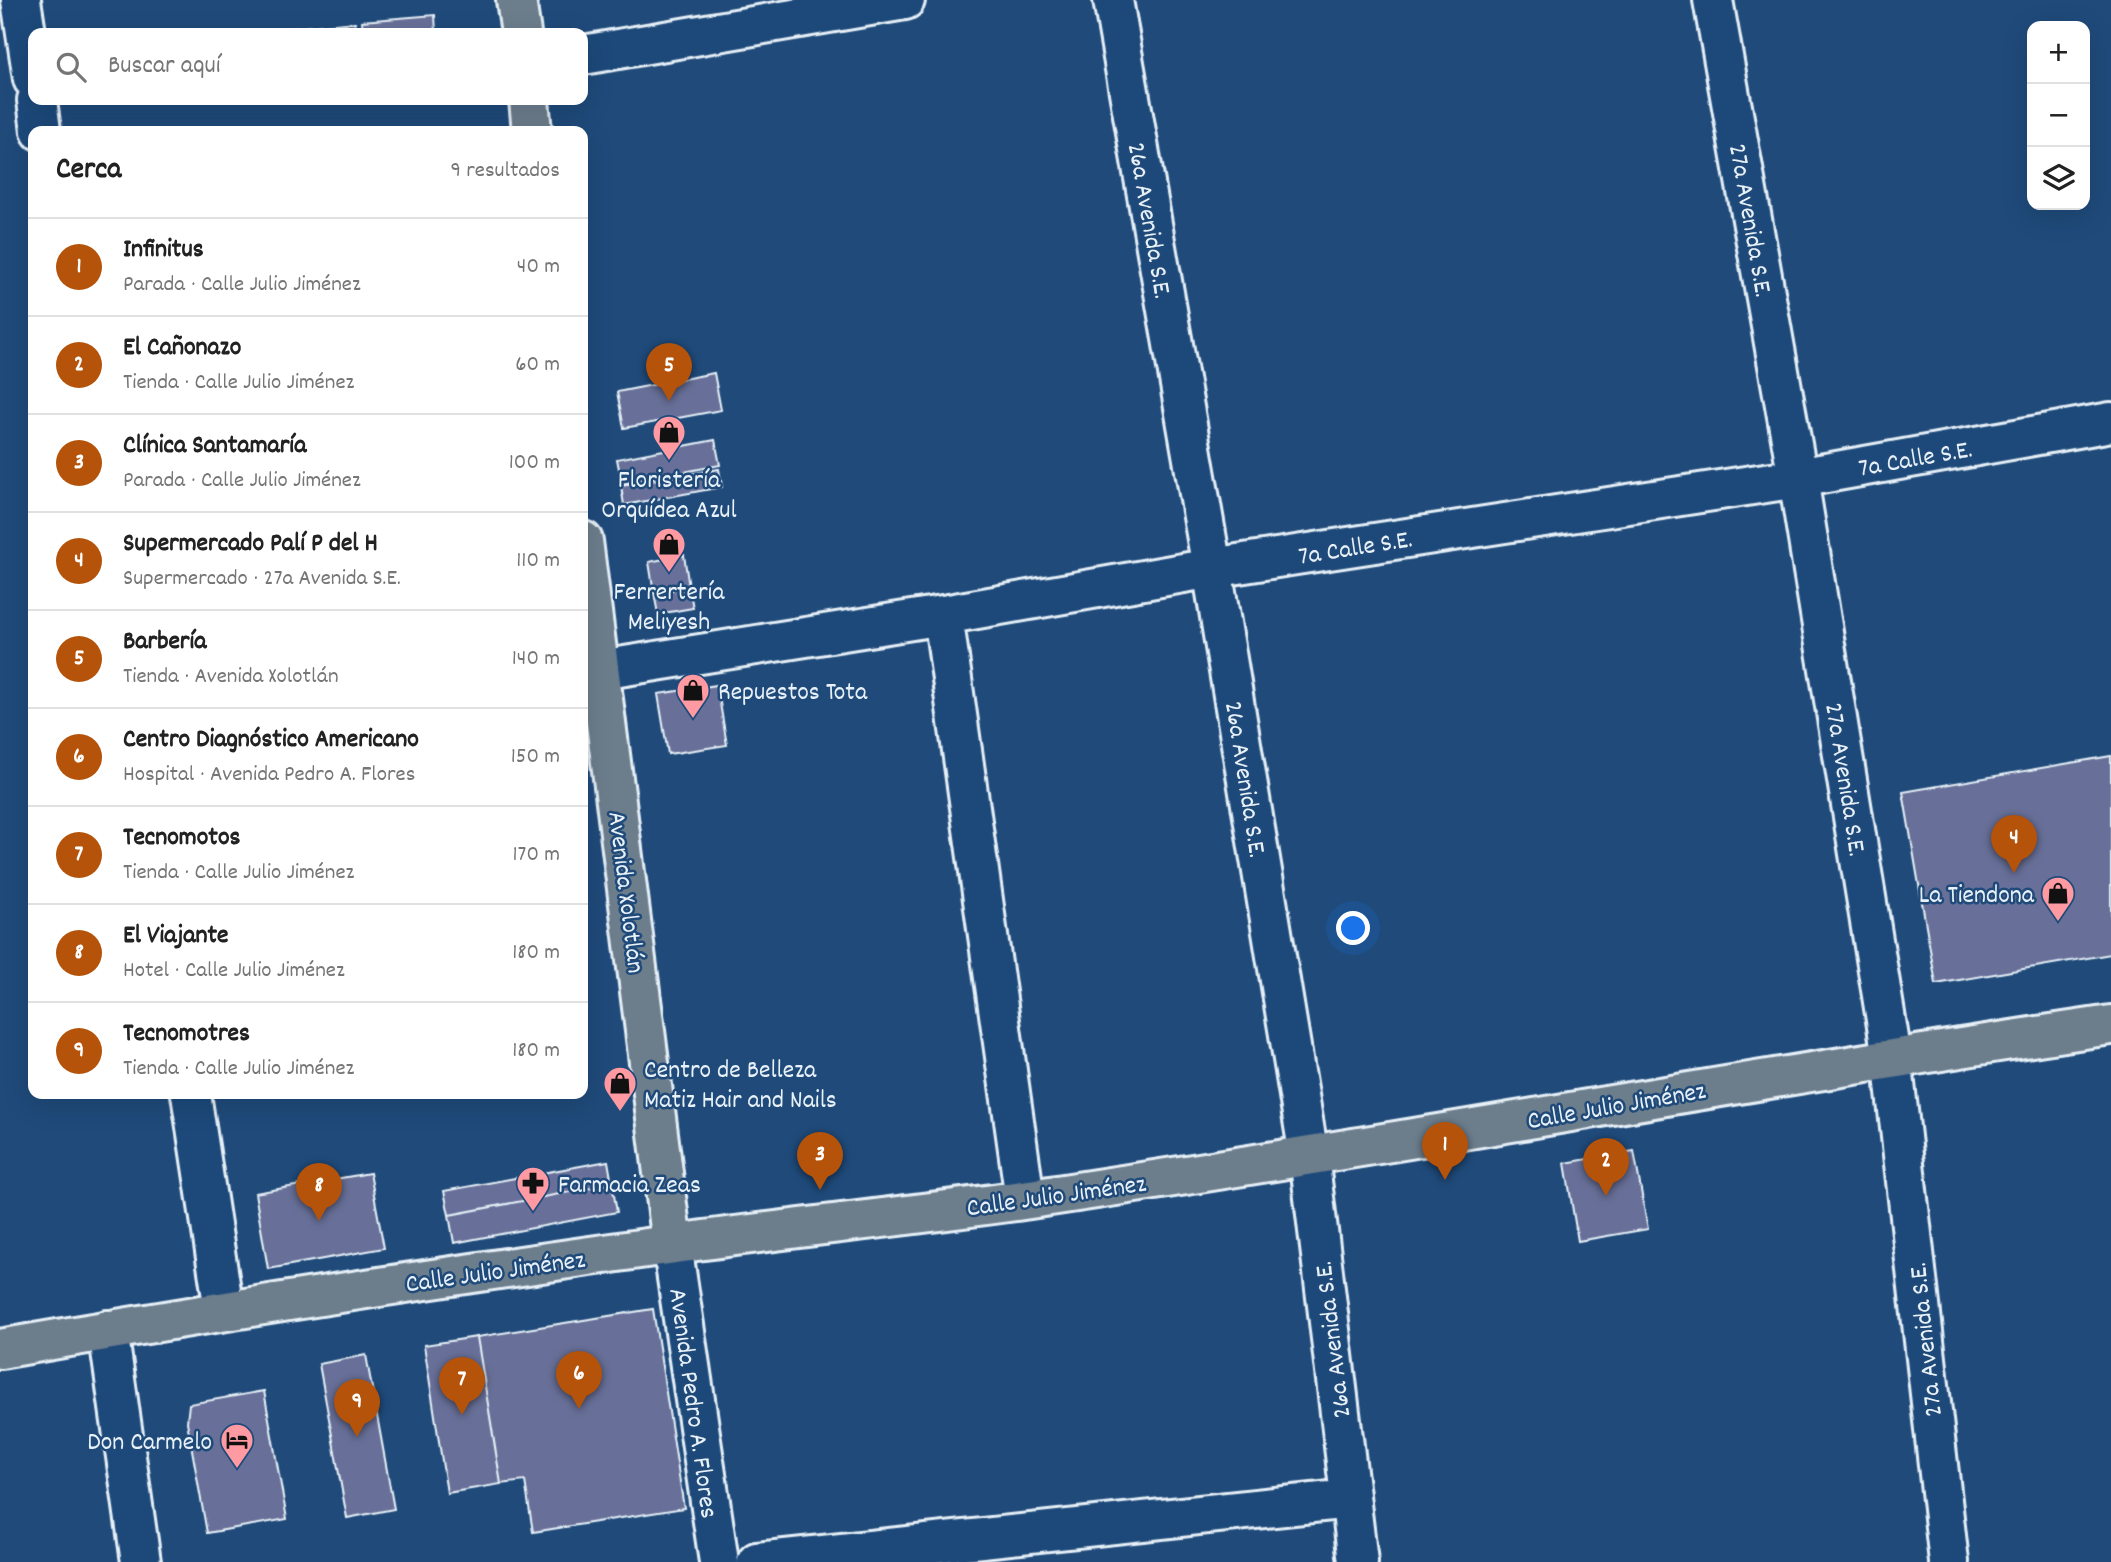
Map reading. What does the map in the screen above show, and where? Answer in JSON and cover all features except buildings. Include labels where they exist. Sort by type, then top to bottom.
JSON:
[{"type":"main road","points":[[516,0],[519,28]]},
{"type":"main road","points":[[529,105],[532,126]]},
{"type":"main road","name":"Avenida Xolotlán","points":[[588,579],[672,1244]]},
{"type":"main road","name":"Calle Julio Jiménez","points":[[0,1349],[224,1310],[672,1244],[1026,1199],[1309,1156],[1892,1057],[2111,1025]]},
{"type":"street","points":[[21,0],[28,46]]},
{"type":"street","points":[[588,54],[905,0]]},
{"type":"street","name":"26a Avenida S.E.","points":[[1113,0],[1212,568],[1309,1156],[1358,1562]]},
{"type":"street","name":"27a Avenida S.E.","points":[[1713,0],[1798,478],[1892,1057],[1949,1562]]},
{"type":"street","points":[[38,105],[40,126]]},
{"type":"street","name":"7a Calle S.E.","points":[[600,670],[943,615],[1212,568],[1798,478],[2111,422]]},
{"type":"street","points":[[943,615],[1026,1199]]},
{"type":"street","points":[[192,1099],[224,1310]]},
{"type":"street","name":"Avenida Pedro A. Flores","points":[[672,1244],[719,1562]]},
{"type":"street","points":[[108,1330],[141,1562]]},
{"type":"street","points":[[757,1562],[1350,1499]]},
{"type":"place","name":"Barbería","points":[[669,401]]},
{"type":"place","name":"Floristería Orquídea Azul","points":[[669,462]]},
{"type":"place","name":"Ferrertería Meliyesh","points":[[669,574]]},
{"type":"place","name":"Repuestos Tota","points":[[693,720]]},
{"type":"place","name":"Supermercado Palí P del H","points":[[2014,873]]},
{"type":"place","name":"La Tiendona","points":[[2058,923]]},
{"type":"place","name":"Centro de Belleza Matiz Hair and Nails","points":[[620,1113]]},
{"type":"place","name":"Infinitus","points":[[1445,1180]]},
{"type":"place","name":"Clínica Santamaría","points":[[820,1190]]},
{"type":"place","name":"El Cañonazo","points":[[1606,1196]]},
{"type":"place","name":"Farmacia Zeas","points":[[533,1213]]},
{"type":"place","name":"El Viajante","points":[[319,1221]]},
{"type":"place","name":"Centro Diagnóstico Americano","points":[[579,1409]]},
{"type":"place","name":"Tecnomotos","points":[[462,1415]]},
{"type":"place","name":"Tecnomotres","points":[[357,1437]]},
{"type":"place","name":"Don Carmelo","points":[[237,1470]]}]
